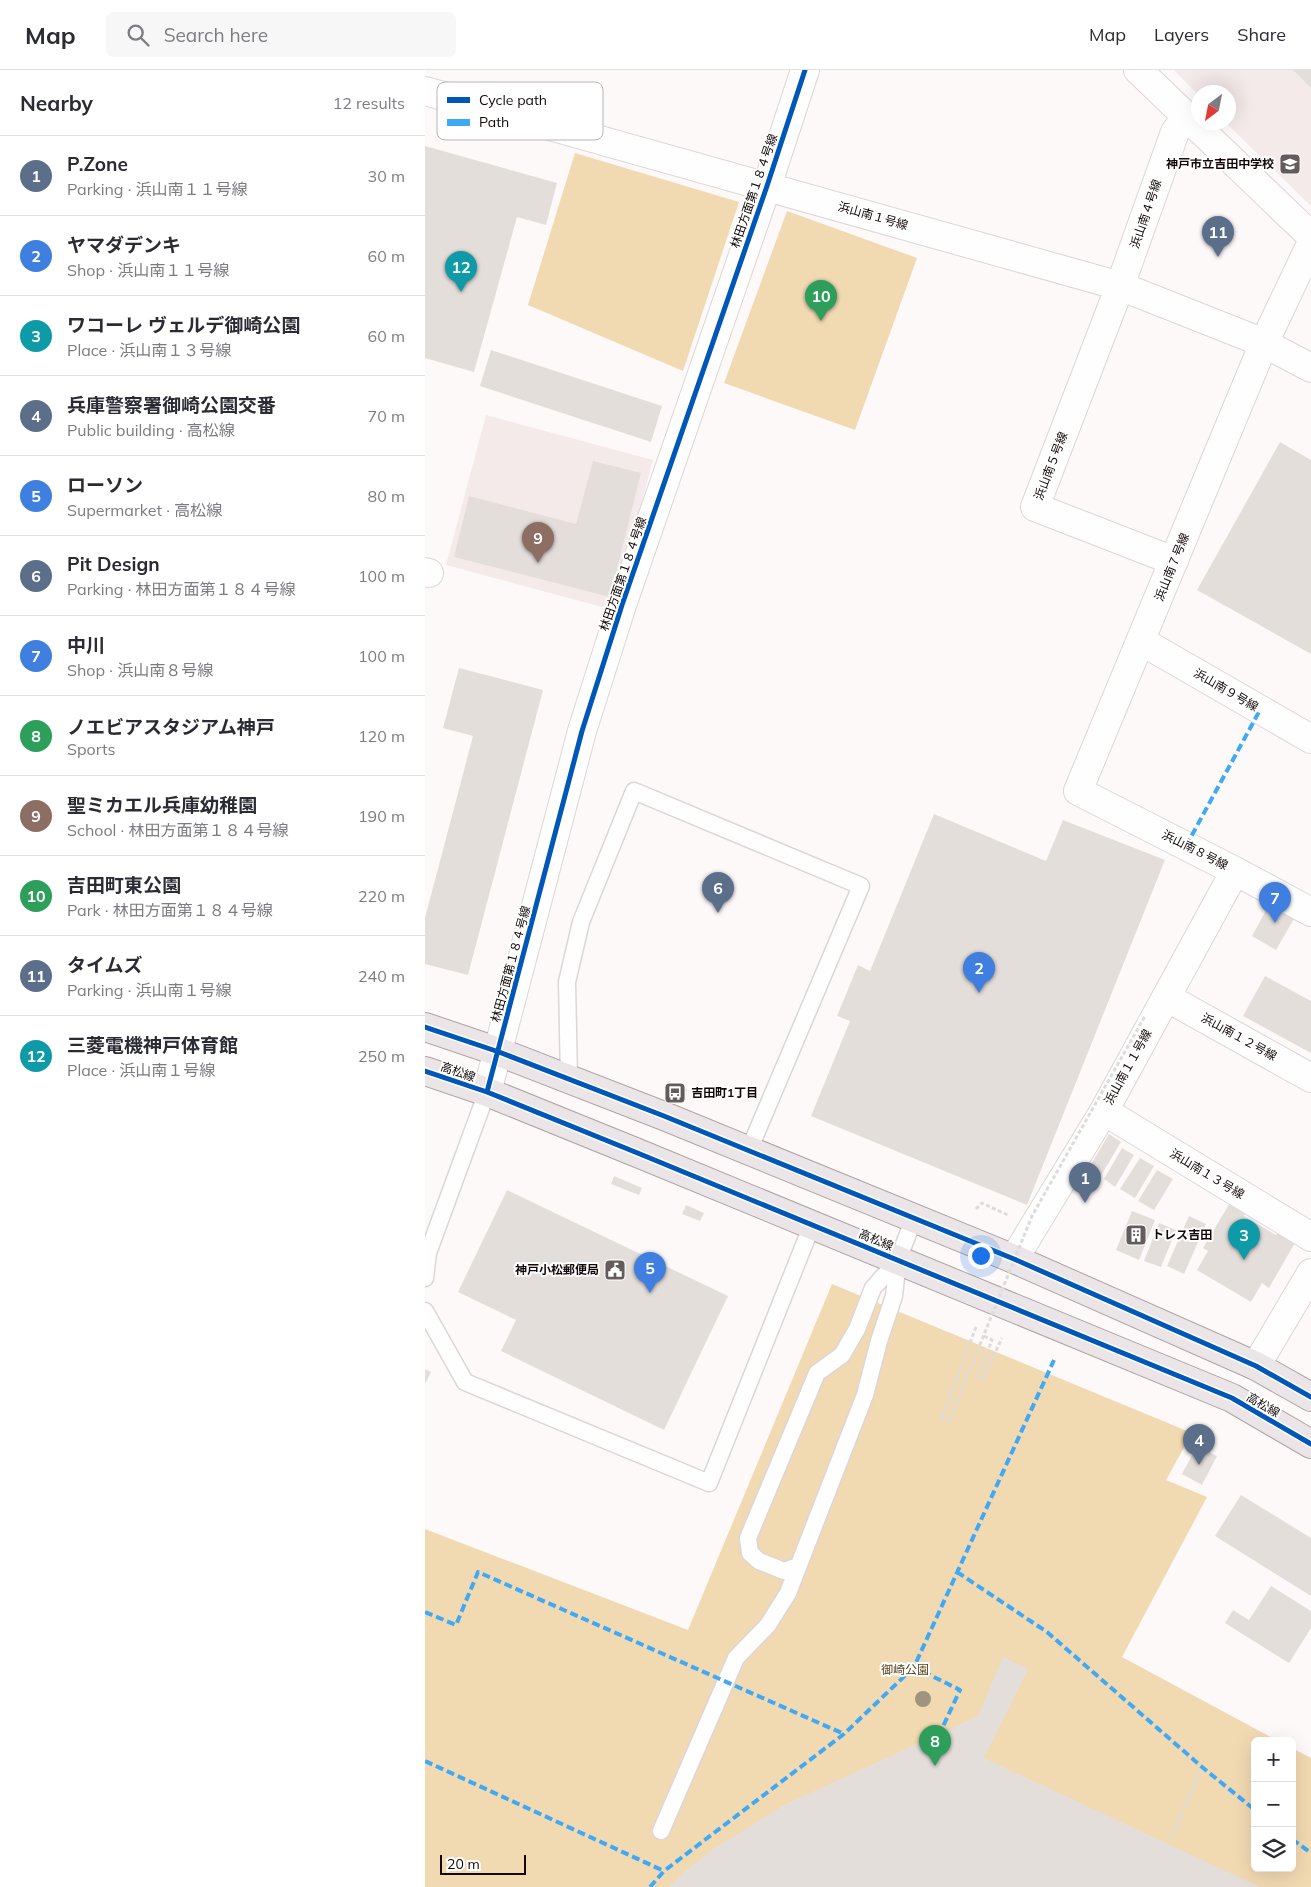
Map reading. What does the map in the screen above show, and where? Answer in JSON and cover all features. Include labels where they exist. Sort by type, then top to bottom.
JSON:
[{"type":"main road","points":[[425,1027],[499,1052],[569,1079],[749,1150],[1014,1259],[1257,1366],[1311,1397]]},
{"type":"main road","name":"高松線","points":[[425,1071],[487,1092],[1232,1398],[1311,1444]]},
{"type":"street","name":"林田方面第１８４号線","points":[[487,1092],[585,722],[622,605],[767,186],[805,70]]},
{"type":"street","points":[[1138,70],[1311,236]]},
{"type":"street","name":"浜山南４号線","points":[[1121,286],[1175,132],[1187,117]]},
{"type":"street","name":"浜山南１号線","points":[[601,140],[1121,286],[1264,343],[1311,368]]},
{"type":"street","name":"浜山南７号線","points":[[1077,791],[1264,343],[1311,244]]},
{"type":"street","name":"浜山南５号線","points":[[1121,286],[1035,507],[1174,561]]},
{"type":"street","name":"浜山南９号線","points":[[1141,641],[1311,739]]},
{"type":"street","name":"浜山南８号線","points":[[1077,791],[1309,907]]},
{"type":"street","name":"浜山南１１号線","points":[[1014,1259],[1104,1111],[1235,871]]},
{"type":"street","name":"浜山南１２号線","points":[[1166,997],[1311,1078]]},
{"type":"street","name":"浜山南１３号線","points":[[1104,1111],[1311,1237]]},
{"type":"street","points":[[1257,1366],[1311,1273]]},
{"type":"lane","points":[[569,1079],[567,982],[581,922],[634,792],[861,886],[749,1150]]},
{"type":"lane","points":[[425,1278],[428,1253],[487,1092]]},
{"type":"lane","points":[[661,1831],[737,1658],[768,1624],[788,1593],[865,1395],[879,1342],[895,1296],[898,1260],[914,1218]]},
{"type":"lane","points":[[425,1311],[465,1382],[709,1483],[812,1225]]},
{"type":"lane","points":[[798,1566],[785,1571],[759,1561],[750,1553],[748,1538],[817,1373],[842,1355],[857,1329],[873,1288],[898,1260]]},
{"type":"path","points":[[976,1327],[941,1419],[949,1422],[1032,1216],[1145,1016]]},
{"type":"path","points":[[976,1209],[982,1204]]},
{"type":"path","points":[[984,1336],[992,1340],[978,1376],[983,1378],[1002,1338]]},
{"type":"path","points":[[1171,1838],[1202,1767]]},
{"type":"shaded area","name":"神戸市立吉田中学校","points":[[1174,70],[1311,70],[1311,206],[1233,130],[1236,130],[1236,85],[1191,85],[1191,88]]},
{"type":"shaded area","points":[[486,415],[653,460],[613,610],[446,565]]},
{"type":"green space","points":[[575,153],[739,202],[683,371],[528,305]]},
{"type":"green space","points":[[787,211],[917,258],[855,430],[724,383]]},
{"type":"green space","name":"御崎公園","points":[[832,1284],[1192,1433],[1166,1480],[1207,1497],[1122,1657],[1271,1737],[1251,1737],[1251,1872],[1296,1872],[1296,1750],[1311,1758],[1311,1887],[425,1887],[425,1529],[688,1630]]},
{"type":"building","points":[[1293,70],[1311,70],[1311,88]]},
{"type":"building","points":[[425,146],[557,183],[546,225],[517,217],[474,372],[425,358]]},
{"type":"building","points":[[491,350],[662,406],[651,442],[480,386]]},
{"type":"building","points":[[1280,442],[1311,460],[1311,654],[1197,590]]},
{"type":"building","points":[[593,461],[641,473],[610,597],[454,557],[469,496],[576,524]]},
{"type":"building","points":[[459,668],[543,690],[468,975],[425,964],[425,918],[473,736],[443,728]]},
{"type":"building","points":[[934,814],[1046,861],[1063,820],[1165,860],[1027,1205],[811,1116],[850,1021],[837,1016],[858,965],[870,971]]},
{"type":"building","points":[[1275,894],[1299,910],[1276,950],[1252,936]]},
{"type":"building","points":[[1265,976],[1311,1001],[1311,1053],[1243,1016]]},
{"type":"building","points":[[669,1081],[687,1089],[685,1096],[666,1088]]},
{"type":"building","points":[[1109,1134],[1121,1142],[1099,1179],[1087,1171]]},
{"type":"building","points":[[1122,1148],[1134,1155],[1115,1187],[1104,1179]]},
{"type":"building","points":[[1140,1158],[1154,1166],[1135,1198],[1120,1189]]},
{"type":"building","points":[[1157,1170],[1173,1179],[1154,1210],[1138,1201]]},
{"type":"building","points":[[614,1176],[642,1188],[639,1195],[611,1184]]},
{"type":"building","points":[[507,1190],[728,1296],[664,1430],[501,1351],[516,1320],[458,1292]]},
{"type":"building","points":[[1231,1201],[1246,1211],[1244,1216],[1276,1235],[1279,1230],[1296,1241],[1269,1288],[1262,1283],[1251,1302],[1197,1270],[1208,1251],[1203,1248]]},
{"type":"building","points":[[686,1205],[704,1213],[700,1221],[682,1214]]},
{"type":"building","name":"トレス吉田","points":[[1132,1211],[1155,1220],[1139,1260],[1116,1250]]},
{"type":"building","points":[[1189,1216],[1206,1224],[1184,1274],[1167,1266]]},
{"type":"building","points":[[1159,1223],[1176,1230],[1161,1267],[1144,1261]]},
{"type":"building","points":[[425,1369],[431,1372],[425,1384]]},
{"type":"building","points":[[1197,1446],[1217,1456],[1202,1485],[1182,1474]]},
{"type":"building","points":[[1241,1495],[1311,1538],[1311,1596],[1215,1536]]},
{"type":"building","points":[[1271,1586],[1311,1611],[1311,1628],[1289,1663],[1225,1623],[1233,1610],[1249,1620]]},
{"type":"building","points":[[1003,1657],[1028,1669],[984,1758],[1260,1887],[669,1887],[712,1850],[786,1804],[978,1716]]},
{"type":"marked path","points":[[1186,846],[1260,710]]},
{"type":"marked path","points":[[933,1758],[931,1752],[960,1690],[914,1667],[1054,1360]]},
{"type":"marked path","points":[[425,1612],[456,1625],[478,1572],[844,1734]]},
{"type":"marked path","points":[[957,1572],[1047,1632],[1202,1767],[1251,1807]]},
{"type":"marked path","points":[[650,1887],[664,1871],[844,1734],[914,1667]]},
{"type":"marked path","points":[[425,1761],[664,1871]]},
{"type":"marked path","points":[[1296,1842],[1311,1853]]},
{"type":"cycle path","points":[[487,1092],[582,731],[622,605],[767,186],[805,70]]},
{"type":"cycle path","points":[[425,1027],[499,1052],[664,1116],[1014,1259],[1256,1366],[1311,1397]]},
{"type":"cycle path","points":[[425,1071],[487,1092],[1232,1398],[1311,1444]]},
{"type":"place","name":"神戸市立吉田中学校","points":[[1290,164]]},
{"type":"place","name":"タイムズ","points":[[1218,257]]},
{"type":"place","name":"三菱電機神戸体育館","points":[[461,292]]},
{"type":"place","name":"吉田町東公園","points":[[821,321]]},
{"type":"place","name":"聖ミカエル兵庫幼稚園","points":[[538,563]]},
{"type":"place","name":"Pit Design","points":[[718,913]]},
{"type":"place","name":"中川","points":[[1275,923]]},
{"type":"place","name":"ヤマダデンキ","points":[[979,993]]},
{"type":"place","name":"吉田町1丁目","points":[[675,1093]]},
{"type":"place","name":"P.Zone","points":[[1085,1203]]},
{"type":"place","name":"トレス吉田","points":[[1136,1235]]},
{"type":"place","name":"ワコーレ ヴェルデ御崎公園","points":[[1244,1260]]},
{"type":"place","name":"神戸小松郵便局","points":[[615,1270]]},
{"type":"place","name":"ローソン","points":[[650,1293]]},
{"type":"place","name":"兵庫警察署御崎公園交番","points":[[1199,1465]]},
{"type":"place","name":"ノエビアスタジアム神戸","points":[[935,1766]]}]
